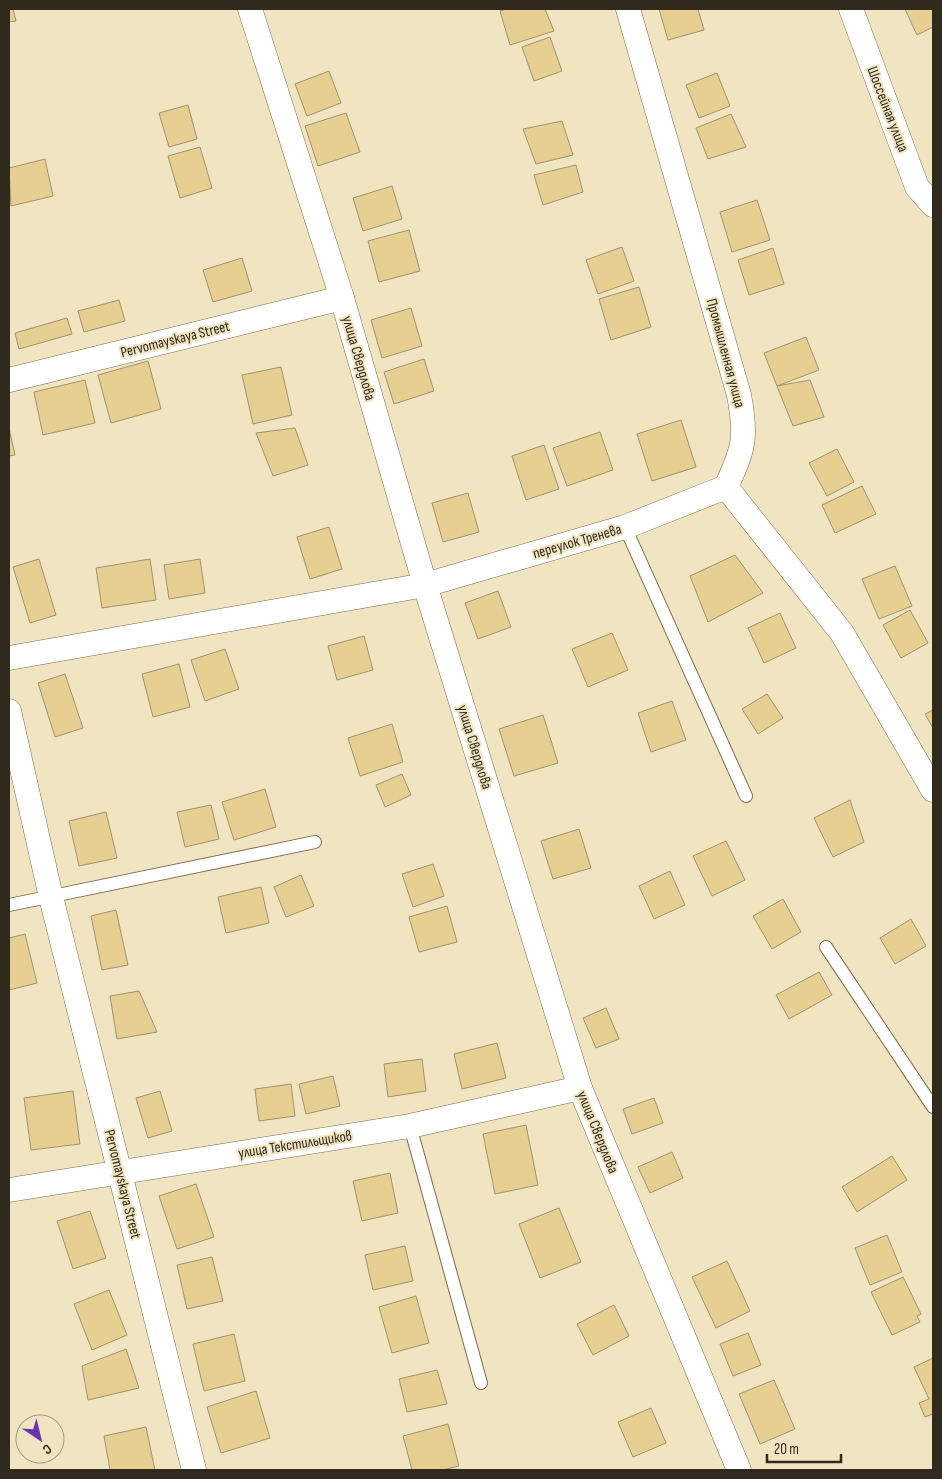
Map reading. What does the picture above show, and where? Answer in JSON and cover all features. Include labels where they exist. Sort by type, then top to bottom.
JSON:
[{"type":"street","name":"улица Свердлова","points":[[250,9],[342,298],[425,585],[580,1088],[739,1470]]},
{"type":"street","name":"Промышленная улица","points":[[628,9],[739,395],[744,426],[741,454],[726,487]]},
{"type":"street","name":"Шоссейная улица","points":[[850,9],[917,187],[933,206]]},
{"type":"street","name":"Pervomayskaya Street","points":[[9,380],[342,298]]},
{"type":"street","name":"переулок Тренева","points":[[9,658],[425,585],[625,527],[726,487]]},
{"type":"street","points":[[726,487],[842,633],[933,790]]},
{"type":"street","name":"Pervomayskaya Street","points":[[9,711],[51,897],[194,1470]]},
{"type":"street","name":"улица Текстильщиков","points":[[9,1190],[410,1126],[580,1088]]},
{"type":"lane","points":[[625,527],[746,796]]},
{"type":"lane","points":[[9,904],[315,842]]},
{"type":"lane","points":[[826,947],[933,1107]]},
{"type":"lane","points":[[410,1126],[480,1383]]},
{"type":"building","points":[[9,9],[13,9],[16,21],[9,22]]},
{"type":"building","points":[[506,9],[545,9],[554,31],[510,45],[500,11]]},
{"type":"building","points":[[659,9],[698,9],[704,30],[668,40]]},
{"type":"building","points":[[905,9],[933,9],[933,27],[917,35]]},
{"type":"building","points":[[550,37],[562,71],[534,81],[522,47]]},
{"type":"building","points":[[329,71],[341,103],[307,116],[295,84]]},
{"type":"building","points":[[717,73],[730,106],[699,118],[686,85]]},
{"type":"building","points":[[188,105],[197,139],[169,147],[159,113]]},
{"type":"building","points":[[346,113],[360,152],[318,166],[305,126]]},
{"type":"building","points":[[731,114],[746,147],[708,159],[696,128]]},
{"type":"building","points":[[562,121],[573,155],[536,164],[523,129]]},
{"type":"building","points":[[200,147],[212,188],[180,198],[168,156]]},
{"type":"building","points":[[45,159],[53,196],[11,206],[9,168]]},
{"type":"building","points":[[576,165],[583,192],[543,205],[534,175]]},
{"type":"building","points":[[392,186],[402,219],[363,231],[353,198]]},
{"type":"building","points":[[757,200],[770,240],[732,252],[720,212]]},
{"type":"building","points":[[409,230],[420,271],[379,282],[368,241]]},
{"type":"building","points":[[622,247],[634,281],[598,294],[586,260]]},
{"type":"building","points":[[773,248],[784,284],[749,295],[738,260]]},
{"type":"building","points":[[242,258],[252,291],[213,302],[203,270]]},
{"type":"building","points":[[639,287],[651,327],[611,340],[599,299]]},
{"type":"building","points":[[119,300],[125,321],[84,332],[78,311]]},
{"type":"building","points":[[411,308],[422,346],[382,358],[371,320]]},
{"type":"building","points":[[67,318],[72,334],[19,349],[15,333]]},
{"type":"building","points":[[806,337],[819,370],[777,386],[764,353]]},
{"type":"building","points":[[424,359],[434,391],[394,404],[384,372]]},
{"type":"building","points":[[148,361],[161,409],[111,423],[98,375]]},
{"type":"building","points":[[281,367],[292,415],[253,424],[242,375]]},
{"type":"building","points":[[85,380],[95,423],[43,435],[34,392]]},
{"type":"building","points":[[810,380],[824,417],[793,426],[777,386]]},
{"type":"building","points":[[681,420],[696,467],[652,481],[637,434]]},
{"type":"building","points":[[9,428],[15,455],[9,456]]},
{"type":"building","points":[[295,428],[308,465],[273,476],[256,433]]},
{"type":"building","points":[[600,432],[613,470],[567,486],[553,448]]},
{"type":"building","points":[[544,445],[559,489],[526,500],[512,456]]},
{"type":"building","points":[[837,449],[854,482],[827,496],[809,463]]},
{"type":"building","points":[[862,486],[876,514],[835,533],[822,505]]},
{"type":"building","points":[[468,493],[479,532],[443,542],[432,503]]},
{"type":"building","points":[[329,527],[342,569],[310,579],[297,537]]},
{"type":"building","points":[[735,555],[763,593],[708,622],[690,576]]},
{"type":"building","points":[[39,559],[56,615],[30,623],[13,567]]},
{"type":"building","points":[[150,559],[156,600],[102,608],[96,568]]},
{"type":"building","points":[[200,559],[205,593],[169,599],[164,565]]},
{"type":"building","points":[[895,566],[912,606],[879,619],[862,579]]},
{"type":"building","points":[[498,591],[511,627],[478,639],[465,603]]},
{"type":"building","points":[[910,610],[928,643],[901,658],[883,625]]},
{"type":"building","points":[[780,613],[796,648],[764,663],[748,628]]},
{"type":"building","points":[[612,633],[628,670],[588,687],[572,649]]},
{"type":"building","points":[[364,636],[373,670],[337,680],[328,646]]},
{"type":"building","points":[[225,649],[239,689],[205,701],[191,660]]},
{"type":"building","points":[[179,664],[190,707],[153,717],[142,674]]},
{"type":"building","points":[[65,674],[83,728],[55,737],[38,683]]},
{"type":"building","points":[[767,694],[783,718],[758,734],[742,709]]},
{"type":"building","points":[[672,701],[686,740],[651,752],[638,713]]},
{"type":"building","points":[[933,710],[933,728],[925,714]]},
{"type":"building","points":[[543,715],[558,763],[514,776],[499,729]]},
{"type":"building","points":[[392,724],[403,762],[360,776],[348,738]]},
{"type":"building","points":[[402,774],[411,795],[385,807],[376,785]]},
{"type":"building","points":[[265,789],[276,827],[234,840],[222,802]]},
{"type":"building","points":[[850,800],[864,842],[833,857],[814,818]]},
{"type":"building","points":[[211,805],[219,839],[185,847],[177,812]]},
{"type":"building","points":[[106,812],[117,858],[79,866],[69,821]]},
{"type":"building","points":[[579,829],[591,868],[553,879],[541,841]]},
{"type":"building","points":[[726,841],[745,880],[712,896],[693,856]]},
{"type":"building","points":[[433,864],[444,896],[413,907],[402,874]]},
{"type":"building","points":[[670,871],[685,905],[654,919],[639,886]]},
{"type":"building","points":[[301,875],[314,906],[286,917],[274,887]]},
{"type":"building","points":[[261,887],[269,923],[226,933],[218,897]]},
{"type":"building","points":[[783,899],[801,932],[772,949],[753,916]]},
{"type":"building","points":[[447,906],[457,942],[419,952],[409,917]]},
{"type":"building","points":[[116,910],[128,965],[102,970],[91,916]]},
{"type":"building","points":[[911,919],[926,946],[895,964],[880,938]]},
{"type":"building","points":[[25,934],[37,983],[9,990],[9,938]]},
{"type":"building","points":[[819,972],[832,995],[789,1019],[776,995]]},
{"type":"building","points":[[139,991],[157,1032],[117,1039],[110,996]]},
{"type":"building","points":[[606,1008],[619,1039],[596,1048],[583,1018]]},
{"type":"building","points":[[497,1043],[506,1078],[462,1089],[454,1054]]},
{"type":"building","points":[[422,1059],[426,1091],[388,1097],[384,1064]]},
{"type":"building","points":[[333,1076],[340,1106],[306,1114],[299,1084]]},
{"type":"building","points":[[291,1084],[295,1116],[259,1121],[255,1089]]},
{"type":"building","points":[[73,1091],[80,1144],[31,1150],[24,1098]]},
{"type":"building","points":[[160,1091],[172,1131],[148,1138],[136,1098]]},
{"type":"building","points":[[654,1098],[663,1123],[632,1134],[623,1109]]},
{"type":"building","points":[[526,1125],[538,1185],[495,1194],[483,1134]]},
{"type":"building","points":[[672,1152],[683,1178],[650,1193],[638,1167]]},
{"type":"building","points":[[892,1156],[907,1180],[857,1212],[842,1187]]},
{"type":"building","points":[[390,1173],[398,1213],[362,1221],[353,1181]]},
{"type":"building","points":[[196,1184],[214,1237],[177,1249],[159,1196]]},
{"type":"building","points":[[559,1208],[581,1262],[540,1278],[519,1224]]},
{"type":"building","points":[[90,1211],[106,1258],[73,1269],[57,1221]]},
{"type":"building","points":[[887,1235],[902,1272],[870,1285],[855,1248]]},
{"type":"building","points":[[405,1246],[413,1281],[373,1290],[365,1255]]},
{"type":"building","points":[[212,1257],[223,1301],[187,1309],[177,1265]]},
{"type":"building","points":[[727,1261],[750,1311],[716,1328],[692,1277]]},
{"type":"building","points":[[903,1277],[921,1314],[917,1316],[920,1322],[892,1335],[871,1292]]},
{"type":"building","points":[[109,1290],[127,1335],[92,1350],[74,1304]]},
{"type":"building","points":[[416,1296],[429,1343],[392,1353],[379,1307]]},
{"type":"building","points":[[614,1305],[629,1336],[593,1355],[577,1324]]},
{"type":"building","points":[[748,1333],[761,1365],[733,1376],[720,1344]]},
{"type":"building","points":[[234,1334],[245,1381],[204,1391],[193,1344]]},
{"type":"building","points":[[126,1349],[139,1388],[88,1400],[82,1366]]},
{"type":"building","points":[[933,1358],[933,1414],[925,1417],[919,1403],[929,1399],[914,1367]]},
{"type":"building","points":[[437,1370],[447,1404],[407,1412],[399,1379]]},
{"type":"building","points":[[774,1380],[795,1429],[760,1444],[739,1394]]},
{"type":"building","points":[[256,1391],[270,1438],[221,1453],[207,1407]]},
{"type":"building","points":[[651,1408],[666,1443],[633,1457],[618,1422]]},
{"type":"building","points":[[448,1424],[459,1466],[443,1470],[412,1470],[403,1436]]},
{"type":"building","points":[[146,1427],[155,1470],[110,1470],[104,1436]]}]
